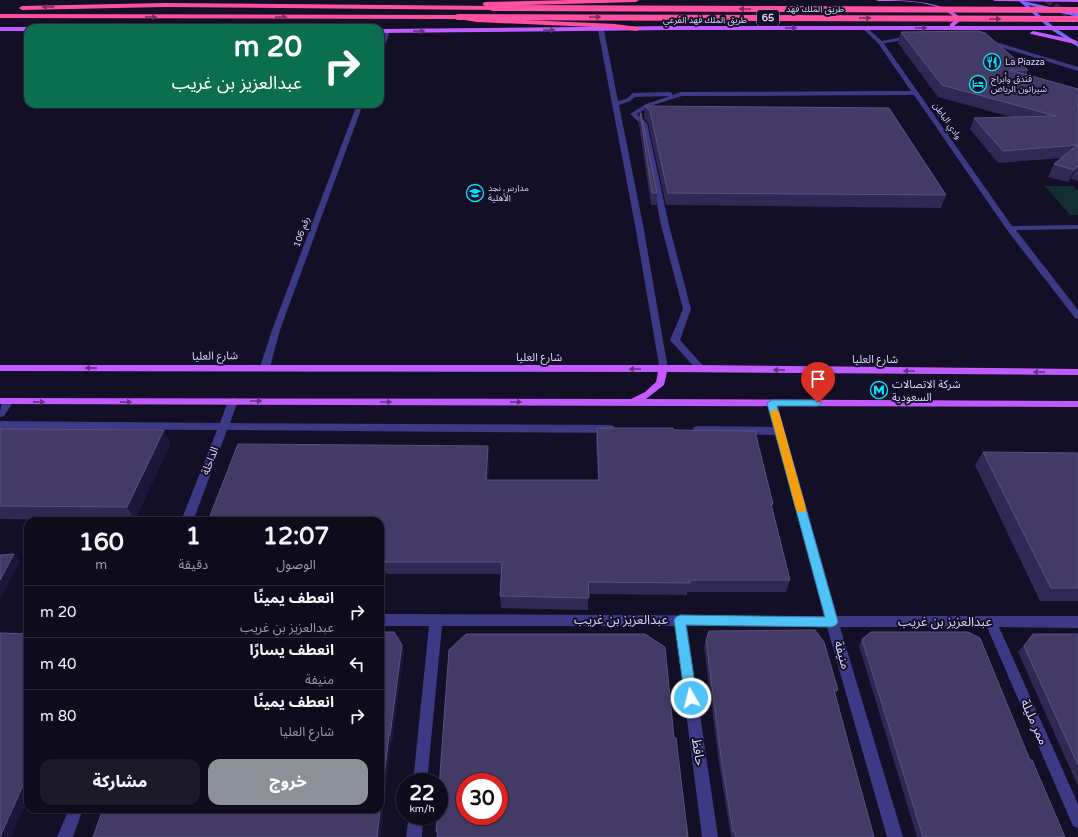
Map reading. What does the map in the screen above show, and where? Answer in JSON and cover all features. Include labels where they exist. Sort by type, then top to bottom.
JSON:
[{"type":"highway","points":[[442,7],[458,4],[636,0]]},
{"type":"highway","points":[[41,1],[164,5]]},
{"type":"highway","name":"طريق الملك فهد","points":[[16,8],[164,5],[1078,13]]},
{"type":"highway","name":"طريق الملك فهد","points":[[0,16],[124,17],[1078,13]]},
{"type":"highway","points":[[458,16],[476,20],[616,26],[637,29]]},
{"type":"highway","points":[[0,24],[124,17]]},
{"type":"main road","points":[[878,0],[932,0]]},
{"type":"main road","points":[[902,0],[940,6],[954,13],[957,17],[957,21],[954,24],[934,28]]},
{"type":"main road","points":[[995,0],[1078,1]]},
{"type":"main road","points":[[1049,0],[1078,13]]},
{"type":"main road","points":[[1021,1],[1078,13]]},
{"type":"main road","points":[[1021,1],[1052,28],[1076,44]]},
{"type":"main road","points":[[1052,28],[1078,13]]},
{"type":"main road","name":"طريق الملك فهد الفرعي","points":[[384,32],[637,29],[1078,28]]},
{"type":"main road","points":[[0,29],[24,29]]},
{"type":"main road","points":[[1003,29],[1044,34],[1076,44]]},
{"type":"main road","name":"شارع العليا","points":[[0,368],[700,368],[722,370],[1078,372]]},
{"type":"main road","points":[[632,402],[648,394],[661,384],[663,369]]},
{"type":"main road","points":[[4,402],[233,401],[1078,404]]},
{"type":"street","name":"وادي الباطن","points":[[865,28],[880,42],[1010,228],[1078,316]]},
{"type":"street","points":[[601,30],[639,225],[663,369]]},
{"type":"street","points":[[384,40],[387,32]]},
{"type":"street","points":[[880,42],[894,41],[902,37],[922,36]]},
{"type":"street","points":[[978,39],[1078,69]]},
{"type":"street","points":[[615,104],[628,100],[633,95],[915,93]]},
{"type":"street","points":[[681,94],[648,105],[633,114],[644,123],[665,225],[687,309],[675,340],[700,368]]},
{"type":"street","name":"رقم 106","points":[[265,367],[276,330],[359,108]]},
{"type":"street","points":[[1010,228],[1078,227]]},
{"type":"street","name":"الداخلة","points":[[189,517],[233,401]]},
{"type":"street","points":[[0,414],[4,402]]},
{"type":"street","name":"منيفة","points":[[772,403],[832,622],[895,837]]},
{"type":"street","points":[[0,425],[621,430]]},
{"type":"street","points":[[684,430],[780,431]]},
{"type":"street","name":"عبدالعزيز بن غريب","points":[[384,620],[1078,622]]},
{"type":"street","points":[[421,773],[436,620]]},
{"type":"street","name":"حافظ","points":[[680,620],[710,837]]},
{"type":"street","name":"ممر مليلة","points":[[991,622],[1078,821]]},
{"type":"street","points":[[65,837],[74,813]]},
{"type":"street","points":[[414,837],[415,825]]},
{"type":"green space","points":[[1045,186],[1073,186],[1078,191],[1078,215],[1070,215]]},
{"type":"building","points":[[978,31],[985,33],[1028,70],[1010,70],[1078,89],[1078,167],[1077,166],[1074,170],[1054,164],[1077,145],[1003,151],[974,118],[1056,116],[942,85],[901,32]]},
{"type":"building","points":[[645,106],[889,108],[946,195],[668,193],[650,111]]},
{"type":"building","points":[[641,113],[657,193],[652,193]]},
{"type":"building","points":[[597,428],[673,428],[674,430],[755,431],[790,580],[689,580],[690,583],[588,582],[589,598],[500,596],[502,562],[384,562],[384,517],[210,517],[238,444],[488,446],[486,480],[599,480]]},
{"type":"building","points":[[0,429],[164,430],[127,507],[0,506]]},
{"type":"building","points":[[983,452],[1078,453],[1078,588],[1051,588]]},
{"type":"building","points":[[14,554],[0,580],[0,555]]},
{"type":"building","points":[[815,630],[824,642],[838,690],[834,690],[874,837],[736,837],[735,832],[733,832],[721,757],[706,640],[709,631]]},
{"type":"building","points":[[384,632],[394,632],[402,645],[384,778]]},
{"type":"building","points":[[871,632],[968,632],[980,638],[1030,760],[1032,760],[1065,837],[923,837],[862,639]]},
{"type":"building","points":[[0,633],[24,634],[24,783],[0,837]]},
{"type":"building","points":[[466,634],[645,634],[665,647],[674,738],[676,738],[688,837],[437,837],[438,832],[436,832],[436,825],[448,825],[448,773],[440,773],[449,650]]},
{"type":"building","points":[[1033,634],[1078,634],[1078,765],[1024,646]]},
{"type":"building","points":[[102,813],[380,813],[377,837],[93,837]]},
{"type":"tunnel","points":[[1047,0],[1078,23]]},
{"type":"slow traffic","points":[[775,412],[801,509]]},
{"type":"place","name":"La Piazza","points":[[992,62]]},
{"type":"place","name":"فندق وأبراج شيراتون الرياض","points":[[978,84]]},
{"type":"place","name":"مدارس نجد الأهلية","points":[[475,193]]},
{"type":"place","name":"شركة الاتصالات السعودية","points":[[879,390]]},
{"type":"route","points":[[691,698],[680,620],[832,622],[772,403],[818,403]]}]
